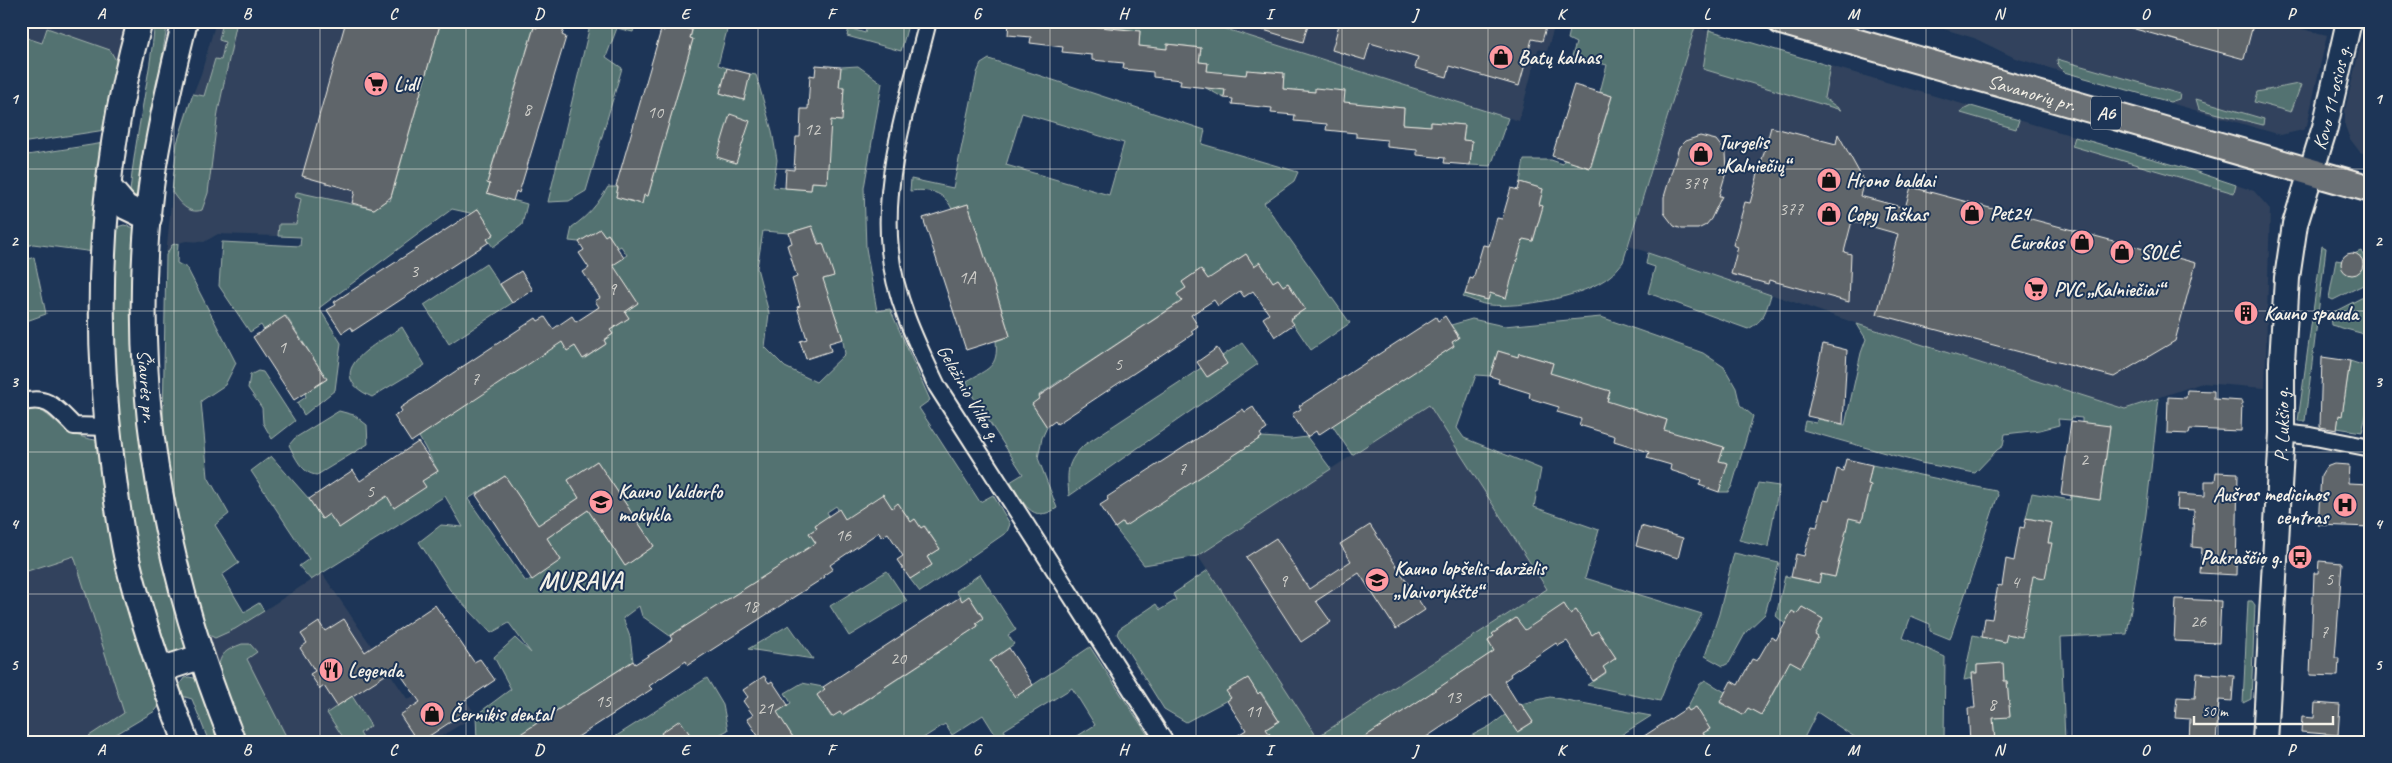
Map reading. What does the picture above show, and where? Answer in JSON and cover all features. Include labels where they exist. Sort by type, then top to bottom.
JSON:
[{"type":"main road","points":[[140,21],[120,118],[109,187],[101,311],[102,364],[108,427],[126,555],[160,670],[186,742]]},
{"type":"main road","name":"Šiaurės pr.","points":[[185,21],[164,113],[148,218],[144,324],[147,391],[156,473],[167,536],[183,601],[200,657],[233,742]]},
{"type":"main road","name":"Savanorių pr.","points":[[1781,21],[2371,189]]},
{"type":"main road","name":"Kovo 11-osios g.","points":[[2311,172],[2325,126],[2349,21]]},
{"type":"main road","name":"P. Lukšio g.","points":[[2265,742],[2282,433],[2282,362],[2287,278],[2295,224],[2311,172]]},
{"type":"main road","points":[[109,187],[126,207],[148,218]]},
{"type":"main road","points":[[160,670],[200,657]]},
{"type":"street","name":"Geležinio Vilko g.","points":[[928,21],[891,172],[888,207],[890,250],[901,298],[916,343],[936,386],[1165,742]]},
{"type":"street","points":[[21,403],[31,399],[42,399],[54,407],[74,426],[108,427]]},
{"type":"street","points":[[2282,433],[2310,436],[2371,448]]},
{"type":"shaded area","points":[[21,21],[129,21],[119,66],[21,123]]},
{"type":"shaded area","points":[[216,21],[454,21],[446,166],[359,239],[218,234],[204,242],[186,241],[172,245],[166,255],[177,143],[185,114],[201,74]]},
{"type":"shaded area","points":[[1201,21],[1556,21],[1547,51],[1538,49],[1519,121]]},
{"type":"shaded area","points":[[1912,21],[2270,21],[2327,35],[2307,125],[2303,130],[2281,135],[2015,58],[1974,38],[1924,23],[1911,24]]},
{"type":"shaded area","points":[[2366,21],[2371,21],[2371,156],[2360,152],[2350,139],[2345,126],[2345,110]]},
{"type":"shaded area","points":[[1695,27],[2185,168],[2254,191],[2270,209],[2265,388],[2202,383],[2125,409],[1861,325],[1629,246]]},
{"type":"shaded area","name":"Kauno lopšelis-darželis „Vaivorykštė“","points":[[1429,405],[1547,589],[1316,738],[1198,556]]},
{"type":"shaded area","points":[[74,555],[155,711],[103,742],[93,742],[89,736],[80,742],[21,742],[21,573]]},
{"type":"shaded area","points":[[322,573],[408,700],[448,674],[476,715],[432,742],[244,742],[203,632],[235,629]]},
{"type":"green space","points":[[155,21],[168,21],[139,193],[133,197],[130,192],[132,171],[150,64]]},
{"type":"green space","points":[[223,21],[237,21],[218,112],[208,193],[202,210],[192,211],[184,207],[172,192],[177,143],[193,94],[204,96],[215,59],[221,60],[225,42],[219,40]]},
{"type":"green space","points":[[441,21],[539,21],[537,28],[534,27],[526,53],[529,54],[524,71],[521,70],[513,95],[517,97],[512,114],[508,113],[500,139],[499,157],[495,156],[487,183],[490,184],[487,193],[527,204],[522,225],[493,247],[487,239],[494,234],[480,212],[473,217],[470,213],[452,209],[319,308],[341,343],[335,390],[304,415],[297,403],[306,397],[305,393],[327,379],[286,316],[264,330],[261,325],[250,332],[219,286],[222,242],[300,246],[301,237],[278,236],[279,224],[296,224],[301,199],[295,197],[297,192],[374,209],[387,200],[390,201]]},
{"type":"green space","points":[[591,21],[636,21],[633,32],[617,28],[606,57],[622,68],[586,191],[569,201],[548,202]]},
{"type":"green space","points":[[695,21],[726,21],[727,30],[718,65],[727,68],[720,93],[743,100],[750,74],[756,75],[772,131],[777,160],[773,187],[811,190],[812,182],[827,183],[825,120],[841,121],[844,87],[839,87],[841,67],[858,66],[882,83],[864,188],[866,248],[877,311],[890,309],[930,400],[919,408],[980,502],[993,495],[1010,524],[1007,532],[920,592],[910,579],[932,565],[927,557],[940,549],[925,526],[921,528],[915,519],[911,522],[898,504],[892,508],[883,495],[847,522],[836,506],[827,512],[829,516],[815,525],[817,528],[809,533],[818,547],[807,549],[670,636],[642,616],[639,606],[623,618],[630,637],[633,661],[534,725],[522,738],[519,734],[508,742],[477,742],[476,715],[511,689],[494,657],[515,638],[531,653],[509,623],[491,633],[450,590],[419,542],[441,525],[463,527],[445,496],[311,580],[299,566],[309,559],[251,471],[271,456],[309,499],[322,519],[329,514],[339,528],[387,496],[394,507],[422,481],[438,471],[419,437],[560,339],[567,350],[575,346],[584,359],[606,344],[604,340],[613,334],[610,330],[629,318],[625,312],[638,303],[622,279],[610,267],[627,255],[621,246],[617,248],[608,234],[605,236],[600,229],[579,242],[569,241],[572,227],[592,209],[608,187],[618,187],[616,197],[641,204],[644,195],[648,196],[693,39],[690,38]],"holes":[[[812,226],[833,276],[818,281],[835,316],[845,354],[816,382],[785,367],[765,347],[769,313],[757,268],[763,231],[789,233]],[[597,461],[654,546],[625,566],[588,510],[547,538],[561,560],[526,582],[468,499],[505,476],[538,525],[579,498],[568,480]]]},
{"type":"green space","points":[[868,21],[909,21],[901,51],[847,36],[849,28],[865,33]]},
{"type":"green space","points":[[1080,21],[1201,21],[1508,118],[1491,166],[1470,165],[1472,141],[1463,140],[1464,125],[1431,122],[1431,126],[1403,124],[1404,108],[1371,105],[1343,107],[1315,92],[1283,89],[1284,73],[1247,70],[1246,75],[1226,73],[1224,98],[1206,88],[1208,63],[1199,62],[1201,48],[1168,44],[1167,49],[1139,46],[1140,31],[1107,27],[1079,29]]},
{"type":"green space","points":[[1572,21],[1674,21],[1695,27],[1623,262],[1612,274],[1599,283],[1585,290],[1552,300],[1518,305],[1502,305],[1486,304],[1463,297],[1465,294],[1488,300],[1490,293],[1506,298],[1519,237],[1533,241],[1543,206],[1539,205],[1543,189],[1520,182],[1524,160],[1551,160],[1563,164],[1564,160],[1591,167],[1612,96],[1600,92],[1607,65],[1572,56],[1576,43],[1568,39]]},
{"type":"green space","points":[[47,28],[110,50],[119,66],[105,130],[21,143],[21,36],[42,43]]},
{"type":"green space","points":[[1709,30],[1830,66],[1824,98],[1841,110],[1703,69]]},
{"type":"green space","points":[[989,59],[1205,130],[1202,144],[1298,172],[1294,181],[1264,203],[1350,323],[1311,350],[1290,319],[1305,309],[1288,283],[1283,286],[1278,279],[1273,282],[1261,263],[1254,266],[1246,254],[1224,268],[1212,285],[1201,269],[1182,282],[1186,288],[1177,294],[1184,304],[1174,306],[1076,371],[1078,374],[1064,383],[1061,380],[1039,395],[1040,398],[1032,404],[1047,427],[1042,438],[1038,458],[1057,508],[1048,513],[1041,514],[1034,513],[1029,509],[1010,482],[1023,474],[970,392],[967,381],[990,367],[996,357],[996,341],[1010,336],[968,204],[952,209],[945,198],[935,192],[923,190],[910,191],[911,179],[953,188],[977,73],[981,64]],"holes":[[[1022,113],[1124,143],[1109,195],[1006,165]]]},
{"type":"green space","points":[[2057,59],[2180,94],[2179,99],[2170,102],[2064,72],[2058,66]]},
{"type":"green space","points":[[2301,85],[2291,112],[2254,102],[2257,92]]},
{"type":"green space","points":[[2196,99],[2264,119],[2263,125],[2199,109]]},
{"type":"green space","points":[[1971,106],[2019,120],[2016,129],[1961,113]]},
{"type":"green space","points":[[2075,137],[2185,168],[2236,185],[2234,193],[2072,146]]},
{"type":"green space","points":[[104,143],[94,252],[33,244],[21,248],[21,156]]},
{"type":"green space","points":[[124,225],[135,228],[137,232],[141,429],[153,522],[187,649],[182,655],[174,655],[167,649],[137,555],[125,485],[114,365],[115,232],[117,227]]},
{"type":"green space","points":[[178,243],[177,263],[187,268],[236,363],[225,385],[201,401],[208,477],[229,514],[215,525],[239,563],[222,575],[244,612],[259,603],[264,611],[235,629],[215,638],[203,632],[176,528],[163,424],[166,255],[172,245]]},
{"type":"green space","points":[[2322,246],[2326,248],[2305,421],[2298,421]]},
{"type":"green space","points":[[2361,251],[2371,271],[2371,281],[2333,300],[2329,298],[2336,260],[2342,261],[2342,266],[2348,274],[2358,273],[2363,265],[2359,256],[2354,254]]},
{"type":"green space","points":[[1648,253],[1771,295],[1764,315],[1758,323],[1748,329],[1648,293],[1655,267],[1646,264]]},
{"type":"green space","points":[[34,257],[46,314],[21,323],[21,262]]},
{"type":"green space","points":[[486,264],[512,303],[449,344],[424,305]]},
{"type":"green space","points":[[2371,293],[2371,334],[2368,335],[2331,325],[2330,314]]},
{"type":"green space","points":[[1601,317],[1703,353],[1724,367],[1736,388],[1740,405],[1753,416],[1732,486],[1728,492],[1719,492],[1727,463],[1719,461],[1723,447],[1688,437],[1663,435],[1667,420],[1632,409],[1606,406],[1610,391],[1549,378],[1553,363],[1519,353],[1518,357],[1498,351],[1490,376],[1476,375],[1457,428],[1464,438],[1541,469],[1534,507],[1599,530],[1585,578],[1702,614],[1674,665],[1660,701],[1587,685],[1606,673],[1603,667],[1616,658],[1598,631],[1592,635],[1576,610],[1570,614],[1564,604],[1526,633],[1516,618],[1493,633],[1494,636],[1488,641],[1497,654],[1487,656],[1357,742],[1275,742],[1266,729],[1279,721],[1261,692],[1258,694],[1248,678],[1227,691],[1231,698],[1186,722],[1164,709],[1117,634],[1119,629],[1156,604],[1160,610],[1176,600],[1173,594],[1208,570],[1317,737],[1547,589],[1429,405],[1352,455],[1332,425],[1454,346],[1452,342],[1459,337],[1451,325],[1472,319],[1504,326]]},
{"type":"green space","points":[[1857,324],[2125,409],[2159,398],[2146,514],[2127,634],[2061,637],[2065,742],[1995,742],[1993,718],[2010,716],[2007,681],[2004,681],[2003,664],[1977,665],[1977,673],[1973,673],[1973,678],[1964,680],[1973,635],[2005,642],[2007,634],[2022,637],[2029,575],[2045,578],[2051,543],[2048,543],[2052,523],[2026,518],[2032,493],[2070,500],[2071,496],[2100,500],[2110,427],[2082,423],[2082,418],[2072,417],[2071,420],[2058,419],[2059,425],[2040,430],[2005,434],[2003,446],[1975,473],[1921,463],[1803,430],[1805,421],[1816,423],[1818,419],[1845,425],[1861,353],[1866,339]]},
{"type":"green space","points":[[402,327],[425,365],[372,397],[357,387],[351,378],[351,368],[368,350]]},
{"type":"green space","points":[[1242,343],[1258,364],[1069,496],[1069,468],[1074,457],[1084,445],[1201,368],[1208,377],[1227,364],[1222,356]]},
{"type":"green space","points":[[2350,361],[2371,368],[2371,395],[2362,432],[2337,428],[2339,415],[2342,415]]},
{"type":"green space","points":[[258,371],[263,372],[295,421],[272,439],[263,423],[262,408],[248,388],[250,375]]},
{"type":"green space","points":[[35,408],[44,412],[68,431],[95,440],[98,443],[112,540],[160,705],[155,711],[103,742],[93,742],[89,736],[124,713],[74,556],[21,573],[21,411]]},
{"type":"green space","points":[[339,411],[354,415],[367,425],[368,444],[317,475],[307,472],[289,445],[295,438]]},
{"type":"green space","points":[[1262,437],[1291,439],[1307,437],[1331,469],[1198,556],[1144,565],[1115,528],[1123,522],[1125,525]]},
{"type":"green space","points":[[1872,465],[1996,491],[1998,495],[1950,639],[1930,631],[1930,624],[1911,616],[1903,638],[1945,657],[1944,742],[1862,742],[1817,712],[1802,742],[1698,742],[1705,737],[1703,733],[1710,729],[1696,707],[1689,711],[1687,708],[1699,685],[1705,680],[1725,692],[1720,703],[1743,715],[1748,708],[1761,715],[1778,684],[1787,659],[1801,667],[1818,637],[1815,635],[1823,619],[1802,607],[1797,614],[1792,612],[1785,624],[1776,616],[1785,576],[1818,583],[1821,574],[1835,577],[1843,542],[1846,517],[1862,521],[1871,485],[1868,484]]},
{"type":"green space","points":[[1758,483],[1779,486],[1768,547],[1739,540]]},
{"type":"green space","points":[[1734,553],[1779,563],[1765,614],[1746,632],[1729,663],[1723,666],[1705,656],[1719,614]]},
{"type":"green space","points":[[887,571],[907,601],[849,636],[830,606]]},
{"type":"green space","points":[[980,574],[1016,630],[1008,635],[1014,644],[990,661],[1015,697],[1090,647],[1151,740],[1149,742],[1068,742],[1095,725],[1072,688],[1004,730],[1011,742],[1000,742],[983,715],[952,735],[945,724],[917,742],[796,742],[786,726],[774,714],[791,703],[785,693],[802,683],[823,687],[825,689],[817,695],[831,717],[840,712],[843,715],[978,626],[976,623],[983,617],[969,596],[962,601],[956,591]]},
{"type":"green space","points":[[2248,601],[2252,601],[2255,605],[2251,699],[2243,703]]},
{"type":"green space","points":[[789,625],[813,659],[748,649]]},
{"type":"green space","points":[[242,644],[250,644],[257,652],[247,659],[289,742],[244,742],[218,670],[222,656],[232,648]]},
{"type":"green space","points":[[184,678],[194,678],[200,684],[220,735],[218,742],[209,742],[192,699],[182,696],[180,684]]},
{"type":"green space","points":[[707,678],[723,705],[728,730],[706,742],[607,742]]},
{"type":"green space","points":[[352,696],[371,726],[360,733],[365,742],[342,742],[345,740],[327,713]]},
{"type":"green space","points":[[1550,697],[1651,716],[1610,742],[1467,742],[1465,739],[1490,726],[1505,715],[1518,732],[1533,722],[1521,704]]},
{"type":"building","name":"Lidl","points":[[346,21],[441,21],[391,197],[374,209],[352,203],[355,191],[302,176]]},
{"type":"building","points":[[539,21],[565,27],[562,35],[566,37],[519,193],[516,191],[513,201],[487,193],[490,184],[487,183],[534,27],[537,28]]},
{"type":"building","points":[[1009,21],[1080,21],[1080,25],[1140,31],[1139,46],[1167,49],[1167,44],[1201,48],[1199,62],[1208,63],[1207,71],[1246,75],[1247,70],[1284,73],[1283,89],[1315,92],[1315,88],[1345,91],[1344,102],[1404,108],[1403,124],[1431,126],[1431,122],[1465,125],[1463,140],[1472,141],[1470,165],[1444,163],[1445,158],[1417,155],[1417,150],[1387,147],[1387,140],[1356,137],[1356,133],[1326,130],[1327,124],[1294,121],[1295,115],[1271,113],[1272,108],[1232,104],[1233,99],[1224,98],[1225,90],[1180,85],[1181,80],[1153,77],[1153,72],[1123,69],[1124,63],[1092,60],[1092,55],[1062,52],[1063,47],[1030,43],[1031,37],[1008,35]]},
{"type":"building","points":[[1247,21],[1309,21],[1303,42],[1247,25]]},
{"type":"building","points":[[1340,21],[1548,21],[1542,41],[1532,39],[1519,86],[1450,66],[1447,77],[1415,68],[1418,57],[1370,43],[1365,60],[1332,50]]},
{"type":"building","points":[[2125,21],[2239,21],[2253,25],[2244,59],[2124,26]]},
{"type":"building","points":[[667,23],[692,30],[690,38],[693,39],[648,196],[644,195],[642,204],[616,197],[618,187],[616,186],[661,30],[664,31]]},
{"type":"building","points":[[816,65],[841,67],[839,87],[844,87],[842,121],[831,120],[827,183],[812,182],[811,190],[785,188],[786,169],[794,170],[796,137],[800,137],[801,109],[808,109],[810,75],[815,76]]},
{"type":"building","points":[[727,68],[750,74],[744,100],[720,93]]},
{"type":"building","points":[[1574,85],[1612,96],[1590,168],[1552,156]]},
{"type":"building","points":[[730,114],[750,121],[736,163],[717,157]]},
{"type":"building","name":"PVC „Kalniečiai“","points":[[1771,127],[1836,144],[1838,134],[1864,181],[1860,196],[1905,208],[1911,187],[2196,263],[2175,341],[2114,377],[1877,314],[1898,234],[1852,221],[1844,252],[1851,254],[1849,302],[1769,280],[1768,284],[1731,274],[1738,247],[1733,245],[1745,202],[1750,203]]},
{"type":"building","points":[[1700,136],[1716,140],[1726,153],[1727,169],[1719,196],[1722,196],[1706,225],[1698,229],[1682,229],[1674,226],[1664,213],[1664,197],[1679,147],[1685,141]]},
{"type":"building","points":[[1520,182],[1543,189],[1539,205],[1543,206],[1533,241],[1523,239],[1506,298],[1490,293],[1488,300],[1465,294],[1470,278],[1473,279],[1483,245],[1489,246],[1497,218],[1502,219],[1511,188],[1518,190]]},
{"type":"building","points":[[968,204],[1010,336],[966,350],[923,218]]},
{"type":"building","points":[[478,209],[494,234],[487,239],[489,242],[353,331],[351,327],[342,333],[327,310],[336,305],[334,302]]},
{"type":"building","points":[[812,226],[818,244],[823,243],[834,276],[823,279],[843,339],[829,343],[831,351],[806,359],[800,341],[807,339],[797,307],[800,306],[792,279],[797,277],[787,245],[792,243],[789,233]]},
{"type":"building","points":[[600,229],[605,236],[608,234],[624,258],[613,265],[638,303],[625,312],[629,318],[610,330],[613,334],[604,340],[606,344],[583,359],[575,346],[567,351],[562,342],[411,442],[394,416],[402,411],[400,408],[536,318],[538,321],[545,317],[553,329],[572,316],[576,322],[599,307],[595,301],[600,298],[583,272],[589,268],[579,253],[584,250],[579,242]]},
{"type":"building","points":[[2352,253],[2362,260],[2363,264],[2356,274],[2352,275],[2342,268],[2341,264],[2348,254]]},
{"type":"building","points":[[1246,254],[1254,266],[1260,262],[1273,282],[1278,279],[1283,286],[1288,283],[1305,309],[1290,319],[1294,324],[1275,337],[1263,318],[1269,314],[1253,291],[1244,297],[1240,291],[1218,306],[1214,300],[1191,315],[1198,326],[1191,331],[1193,334],[1057,424],[1055,421],[1047,427],[1032,404],[1040,398],[1039,396],[1182,301],[1177,294],[1186,288],[1182,282],[1201,269],[1208,279]]},
{"type":"building","points":[[521,271],[533,290],[512,303],[500,284]]},
{"type":"building","points":[[285,316],[327,379],[294,400],[253,337]]},
{"type":"building","points":[[1445,316],[1459,338],[1452,342],[1454,346],[1318,435],[1316,431],[1307,437],[1292,414],[1301,409],[1299,406],[1436,317],[1438,321]]},
{"type":"building","points":[[1823,344],[1847,350],[1843,424],[1807,416]]},
{"type":"building","points":[[1217,348],[1227,364],[1207,377],[1197,362]]},
{"type":"building","points":[[1498,351],[1518,357],[1519,353],[1553,363],[1550,373],[1610,391],[1607,401],[1667,420],[1664,430],[1724,447],[1719,461],[1728,463],[1719,492],[1699,485],[1701,480],[1670,470],[1671,465],[1647,458],[1649,452],[1614,441],[1615,436],[1579,425],[1581,419],[1557,412],[1559,407],[1529,398],[1530,393],[1498,383],[1499,379],[1490,376]]},
{"type":"building","points":[[2322,357],[2350,361],[2342,416],[2339,415],[2337,430],[2320,427]]},
{"type":"building","points":[[2187,390],[2214,391],[2214,399],[2242,401],[2241,431],[2190,429],[2189,434],[2167,433],[2168,397],[2186,398]]},
{"type":"building","points":[[1253,407],[1267,429],[1260,434],[1262,437],[1125,526],[1123,522],[1115,528],[1100,505],[1108,500],[1107,497],[1243,409],[1245,412]]},
{"type":"building","points":[[2071,421],[2110,426],[2100,500],[2061,494]]},
{"type":"building","points":[[418,442],[438,471],[422,481],[426,487],[394,508],[387,496],[339,528],[329,514],[322,519],[309,499],[353,470],[360,481]]},
{"type":"building","points":[[1846,459],[1872,465],[1868,484],[1871,485],[1862,521],[1849,518],[1835,577],[1821,574],[1819,583],[1791,577],[1796,554],[1804,556],[1812,526],[1817,527],[1824,500],[1829,501],[1837,469],[1843,471]]},
{"type":"building","points":[[597,461],[654,546],[625,566],[588,510],[547,538],[561,560],[532,580],[476,495],[505,476],[538,525],[579,498],[568,480]]},
{"type":"building","name":"Aušros medicinos centras","points":[[2334,464],[2349,465],[2348,483],[2371,484],[2371,527],[2318,525],[2321,475],[2326,467]]},
{"type":"building","points":[[2216,472],[2238,473],[2236,575],[2200,573],[2202,548],[2192,547],[2194,510],[2177,509],[2178,494],[2205,496],[2205,481],[2215,481]]},
{"type":"building","points":[[883,494],[892,508],[898,503],[911,522],[915,519],[921,528],[924,526],[940,549],[927,557],[932,565],[910,579],[897,560],[903,556],[888,533],[881,537],[879,532],[830,565],[833,569],[824,575],[825,577],[688,665],[686,661],[649,686],[652,689],[570,742],[508,742],[633,661],[635,664],[665,645],[672,639],[670,636],[816,543],[809,533],[817,528],[815,525],[839,509],[845,519]]},
{"type":"building","points":[[2026,518],[2052,523],[2048,543],[2052,543],[2045,578],[2033,576],[2022,637],[2007,634],[2005,642],[1982,637],[1985,618],[1992,619],[1998,585],[2002,586],[2006,559],[2014,561],[2020,527],[2024,528]]},
{"type":"building","points":[[1370,525],[1425,610],[1396,629],[1359,573],[1316,601],[1331,622],[1301,642],[1246,557],[1276,538],[1309,589],[1351,561],[1340,544]]},
{"type":"building","points":[[1641,526],[1683,538],[1678,558],[1636,546]]},
{"type":"building","points":[[2319,561],[2342,563],[2335,658],[2339,658],[2338,676],[2310,675],[2314,573],[2318,573]]},
{"type":"building","points":[[969,596],[983,618],[976,623],[978,626],[842,715],[840,712],[832,717],[817,695],[825,689],[823,687],[960,597],[962,601]]},
{"type":"building","points":[[2176,599],[2221,601],[2219,643],[2174,641]]},
{"type":"building","points":[[1564,604],[1570,614],[1576,610],[1592,635],[1598,631],[1616,658],[1603,667],[1606,672],[1593,681],[1567,641],[1558,646],[1556,643],[1510,674],[1511,676],[1504,681],[1519,705],[1521,704],[1533,722],[1517,732],[1491,694],[1419,742],[1357,742],[1494,651],[1488,641],[1494,636],[1492,634],[1516,618],[1525,630]]},
{"type":"building","points":[[435,605],[474,662],[480,659],[495,680],[458,705],[464,713],[420,742],[418,742],[400,715],[420,702],[396,668],[337,706],[324,686],[320,689],[310,674],[315,671],[300,648],[307,643],[301,634],[319,622],[325,631],[344,619],[365,652]]},
{"type":"building","points":[[1802,607],[1823,619],[1815,635],[1818,637],[1801,667],[1790,661],[1761,715],[1748,708],[1743,715],[1720,702],[1731,681],[1738,685],[1752,659],[1757,661],[1771,637],[1776,640],[1792,611],[1797,614]]},
{"type":"building","points":[[1009,648],[1033,685],[1015,697],[990,661]]},
{"type":"building","points":[[2003,663],[2004,681],[2007,681],[2010,717],[1993,718],[1995,742],[1970,742],[1968,708],[1975,708],[1972,673],[1977,673],[1977,665]]},
{"type":"building","points":[[2197,673],[2234,676],[2232,701],[2219,700],[2216,742],[2189,742],[2190,719],[2175,718],[2177,697],[2195,698]]},
{"type":"building","points":[[764,676],[769,683],[772,681],[788,705],[777,712],[796,742],[762,742],[747,719],[753,715],[743,701],[748,697],[743,690]]},
{"type":"building","points":[[1248,678],[1258,694],[1260,692],[1279,721],[1266,729],[1275,742],[1227,742],[1246,730],[1227,701],[1231,698],[1226,691]]},
{"type":"building","points":[[2315,703],[2340,705],[2338,735],[2301,732],[2302,717],[2314,718]]},
{"type":"building","points":[[1696,707],[1710,729],[1703,733],[1705,737],[1698,742],[1635,742],[1687,708],[1689,711]]},
{"type":"building","points":[[680,720],[695,742],[667,742],[661,733]]},
{"type":"place","name":"Batų kalnas","points":[[1501,57]]},
{"type":"place","name":"Lidl","points":[[376,84]]},
{"type":"place","name":"Turgelis „Kalniečių“","points":[[1701,154]]},
{"type":"place","name":"Hrono baldai","points":[[1829,180]]},
{"type":"place","name":"Pet24","points":[[1972,213]]},
{"type":"place","name":"Copy Taškas","points":[[1829,214]]},
{"type":"place","name":"Eurokos","points":[[2082,242]]},
{"type":"place","name":"SOLÈ","points":[[2122,252]]},
{"type":"place","name":"PVC „Kalniečiai“","points":[[2036,289]]},
{"type":"place","name":"Kauno spauda","points":[[2246,313]]},
{"type":"place","name":"Kauno Valdorfo mokykla","points":[[601,502]]},
{"type":"place","name":"Aušros medicinos centras","points":[[2345,505]]},
{"type":"place","name":"Pakraščio g.","points":[[2300,557]]},
{"type":"place","name":"Kauno lopšelis-darželis „Vaivorykštė“","points":[[1377,580]]},
{"type":"place","name":"Legenda","points":[[331,670]]},
{"type":"place","name":"Černikis dental","points":[[432,714]]},
{"type":"district","name":"MURAVA","points":[[581,581]]}]
